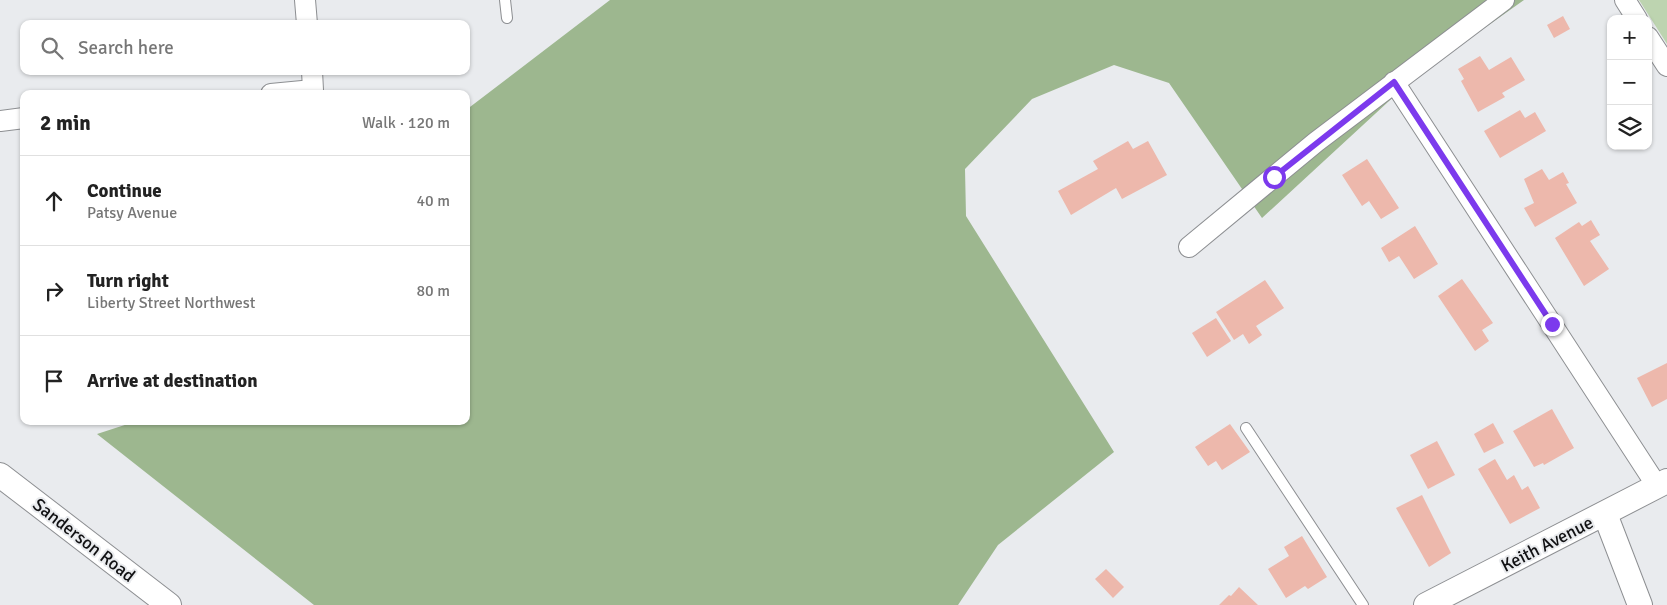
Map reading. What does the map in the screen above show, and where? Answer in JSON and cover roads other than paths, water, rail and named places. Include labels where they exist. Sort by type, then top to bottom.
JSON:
[{"type":"street","points":[[305,0],[307,20]]},
{"type":"street","points":[[1189,246],[1316,142],[1504,0]]},
{"type":"street","points":[[1625,0],[1634,15]]},
{"type":"street","points":[[1652,42],[1667,66]]},
{"type":"street","points":[[283,90],[312,80]]},
{"type":"street","points":[[1394,82],[1662,484]]},
{"type":"street","points":[[0,121],[20,118]]},
{"type":"street","name":"Sanderson Road","points":[[0,475],[169,605]]},
{"type":"street","name":"Keith Avenue","points":[[1426,605],[1662,484]]},
{"type":"street","points":[[1606,514],[1640,605]]},
{"type":"lane","points":[[505,0],[507,18]]},
{"type":"lane","points":[[1246,428],[1363,605]]}]
